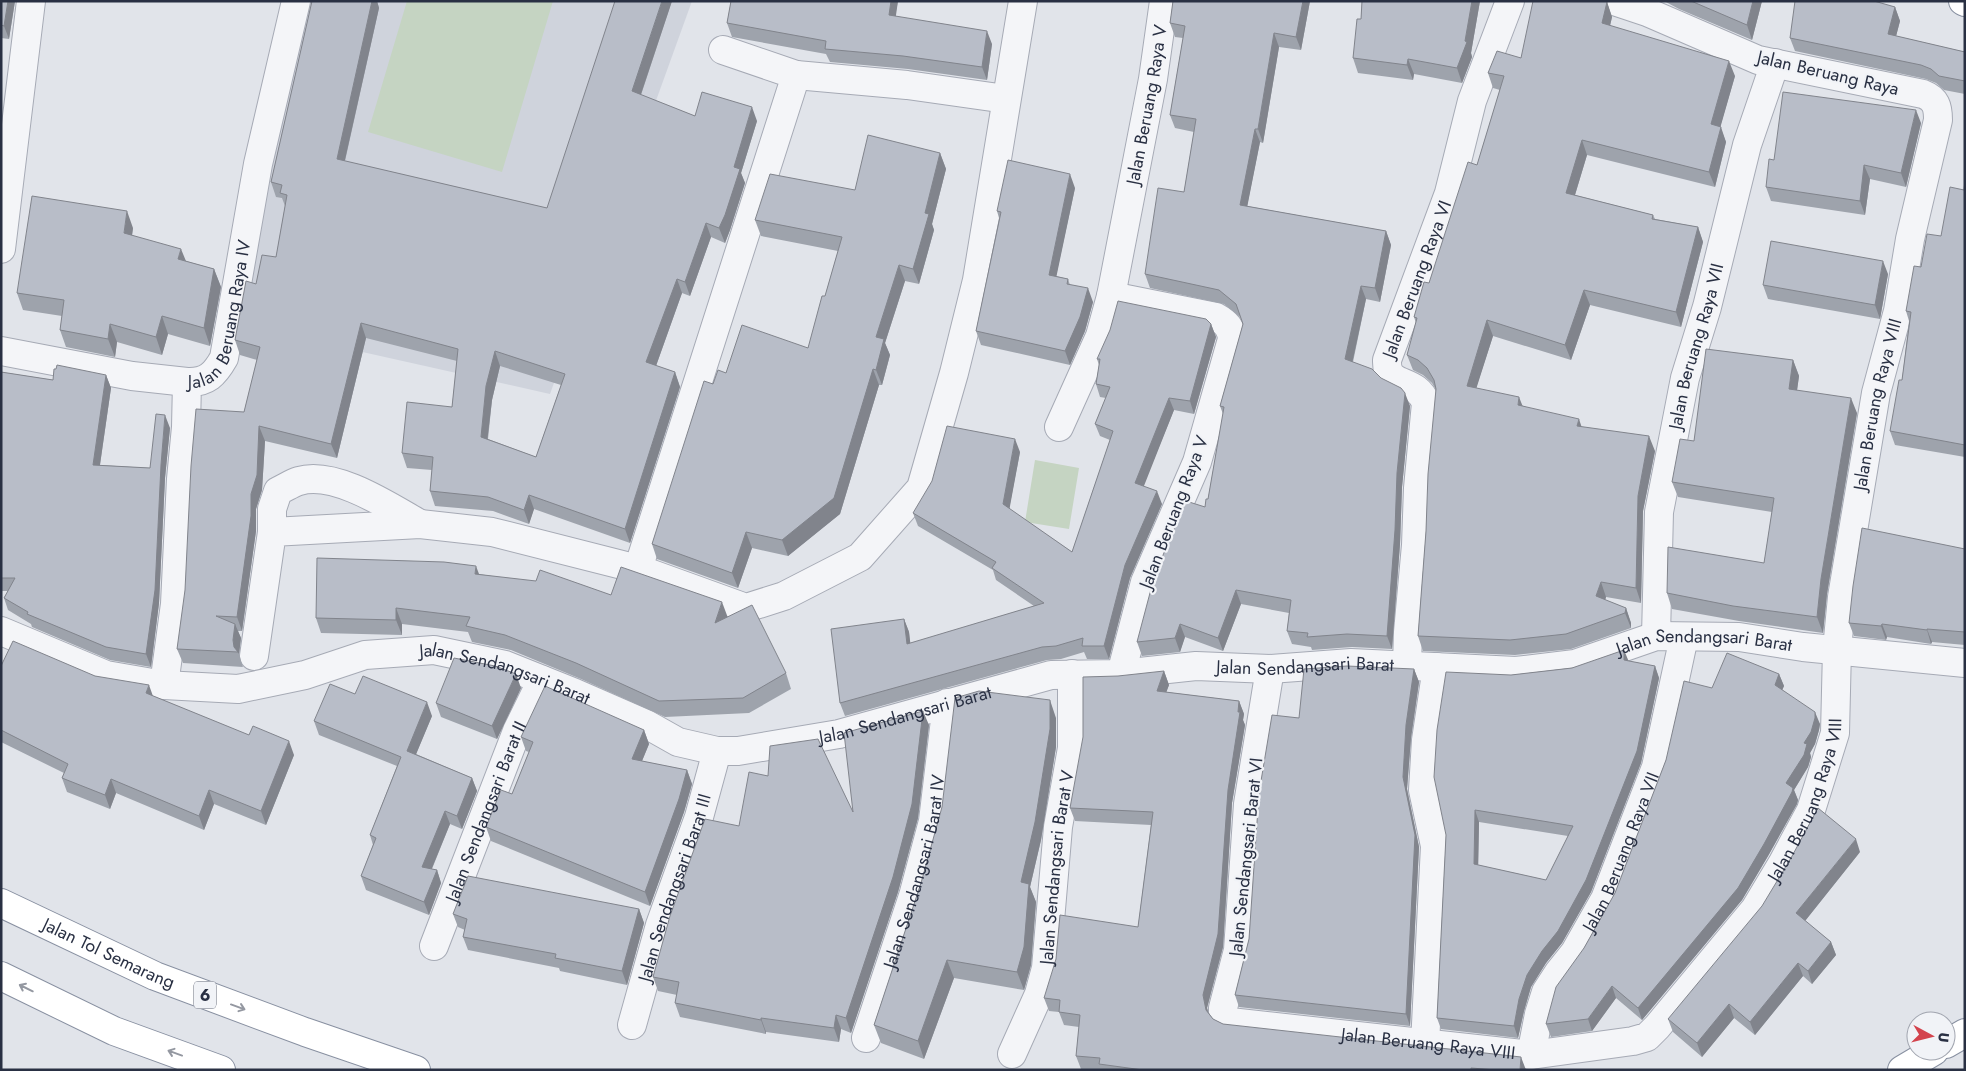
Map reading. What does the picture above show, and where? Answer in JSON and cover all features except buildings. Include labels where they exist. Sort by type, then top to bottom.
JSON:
[{"type":"highway","name":"Jalan Tol Semarang","points":[[1,903],[155,976],[305,1032],[416,1070]]},
{"type":"highway","points":[[1,976],[114,1031],[221,1070]]},
{"type":"highway","points":[[1902,1070],[1917,1061]]},
{"type":"street","points":[[1,249],[31,1]]},
{"type":"street","name":"Jalan Beruang Raya IV","points":[[164,685],[175,604],[187,382],[206,379],[216,372],[224,358],[258,164],[296,1]]},
{"type":"street","points":[[272,532],[420,524],[492,532],[638,569],[746,608],[784,596],[860,557],[921,488],[954,373],[977,280],[1023,1]]},
{"type":"street","name":"Jalan Beruang Raya V","points":[[1059,427],[1100,336],[1111,296],[1153,79],[1164,1]]},
{"type":"street","name":"Jalan Beruang Raya VI","points":[[1407,665],[1418,488],[1426,403],[1416,388],[1389,375],[1386,367],[1387,360],[1449,193],[1472,101],[1510,1]]},
{"type":"street","name":"Jalan Beruang Raya","points":[[1614,1],[1647,12],[1758,60],[1923,94],[1932,98]]},
{"type":"street","points":[[723,50],[796,75],[907,85],[1006,99]]},
{"type":"street","name":"Jalan Beruang Raya VII","points":[[1656,636],[1659,512],[1685,378],[1707,306],[1747,145],[1775,63]]},
{"type":"street","points":[[638,569],[796,75]]},
{"type":"street","name":"Jalan Beruang Raya VIII","points":[[1223,1014],[1230,1022],[1531,1055],[1633,1042],[1646,1036],[1657,1027],[1754,909],[1782,864],[1811,810],[1835,733],[1836,649],[1842,597],[1876,393],[1898,311],[1910,239],[1938,120],[1938,107],[1932,98]]},
{"type":"street","name":"Jalan Beruang Raya V","points":[[1111,296],[1216,317],[1225,322],[1231,329],[1232,339],[1197,462],[1145,582],[1121,674]]},
{"type":"street","points":[[1,351],[132,376],[187,382]]},
{"type":"street","points":[[254,656],[272,532],[272,509],[278,491],[300,480],[327,480],[366,493],[420,524]]},
{"type":"street","name":"Jalan Sendangsari Barat","points":[[1,631],[106,675],[164,685],[238,689],[305,675],[365,656],[434,650],[505,665],[637,720],[678,742],[717,750],[738,751],[839,734],[1051,674],[1121,674],[1196,666],[1270,670],[1351,663],[1516,671],[1575,664],[1656,636],[1739,637],[1803,647],[1836,649]]},
{"type":"street","name":"Jalan Beruang Raya VII","points":[[1531,1055],[1539,1014],[1546,992],[1575,952],[1606,900],[1656,767],[1684,637]]},
{"type":"street","points":[[1836,649],[1965,663]]},
{"type":"street","points":[[1425,1044],[1435,846],[1423,790],[1426,740],[1437,667]]},
{"type":"street","name":"Jalan Sendangsari Barat VI","points":[[1223,1014],[1238,950],[1248,804],[1270,670]]},
{"type":"street","name":"Jalan Sendangsari Barat V","points":[[1012,1054],[1039,994],[1046,968],[1058,828],[1072,748],[1072,674]]},
{"type":"street","name":"Jalan Sendangsari Barat II","points":[[434,946],[517,731],[542,680]]},
{"type":"street","name":"Jalan Sendangsari Barat IV","points":[[866,1038],[913,896],[933,820],[947,703]]},
{"type":"street","name":"Jalan Sendangsari Barat III","points":[[632,1025],[660,925],[700,816],[717,750]]},
{"type":"shaded area","points":[[300,1],[692,1],[550,394],[233,323]]},
{"type":"green space","points":[[407,1],[553,1],[502,172],[368,132]]},
{"type":"green space","points":[[1035,460],[1079,468],[1069,529],[1025,522]]}]
